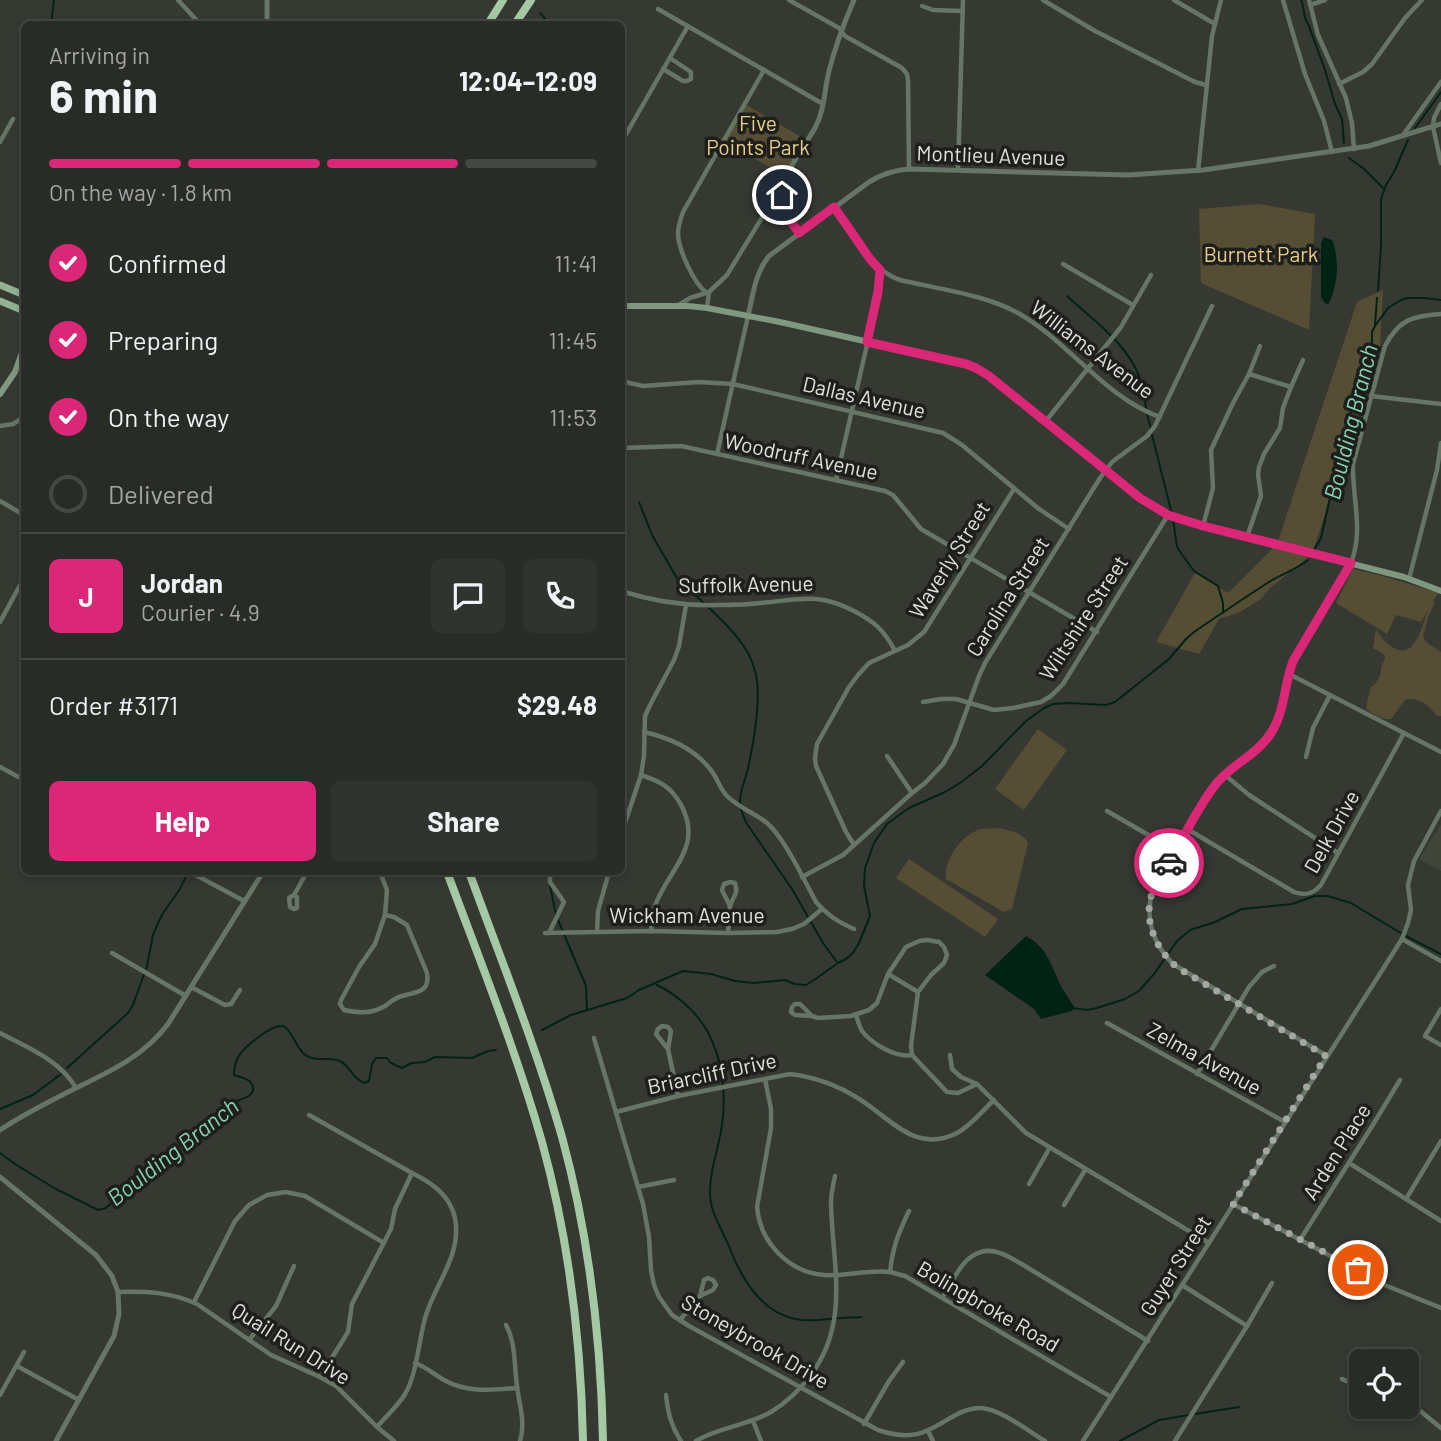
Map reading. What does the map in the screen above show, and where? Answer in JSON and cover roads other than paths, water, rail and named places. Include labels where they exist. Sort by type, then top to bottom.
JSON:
[{"type":"highway","points":[[490,21],[503,0]]},
{"type":"highway","points":[[517,21],[531,0]]},
{"type":"highway","points":[[448,875],[524,1083],[555,1194],[576,1318],[583,1441]]},
{"type":"highway","points":[[469,875],[543,1077],[572,1180],[594,1295],[603,1441]]},
{"type":"main road","points":[[0,285],[21,294]]},
{"type":"main road","points":[[0,301],[21,310]]},
{"type":"main road","points":[[625,306],[707,308],[966,364],[989,376],[1105,471],[1149,505],[1168,515],[1409,579],[1441,591]]},
{"type":"main road","points":[[0,394],[15,372],[21,355]]},
{"type":"street","points":[[178,0],[197,21]]},
{"type":"street","points":[[267,0],[267,21]]},
{"type":"street","points":[[789,0],[839,28],[845,36],[902,68],[907,74],[909,169]]},
{"type":"street","points":[[799,233],[788,217],[782,190],[824,105],[828,75],[854,0]]},
{"type":"street","points":[[958,170],[963,0]]},
{"type":"street","points":[[1043,0],[1096,31],[1195,82],[1206,85]]},
{"type":"street","points":[[1174,0],[1215,24]]},
{"type":"street","points":[[1198,170],[1206,85],[1221,0]]},
{"type":"street","points":[[1283,0],[1332,152]]},
{"type":"street","points":[[1325,0],[1310,2],[1318,35],[1346,98],[1354,149]]},
{"type":"street","points":[[1339,84],[1363,72],[1372,64],[1405,18],[1422,0]]},
{"type":"street","points":[[922,6],[933,10],[963,11]]},
{"type":"street","points":[[658,9],[824,105]]},
{"type":"street","points":[[625,136],[688,26]]},
{"type":"street","points":[[663,69],[683,81],[691,79],[691,72],[670,58]]},
{"type":"street","points":[[708,292],[698,285],[680,245],[679,222],[764,70]]},
{"type":"street","points":[[1401,137],[1441,82]]},
{"type":"street","points":[[1441,104],[1433,127],[1441,163]]},
{"type":"street","points":[[0,142],[13,119]]},
{"type":"street","name":"Montlieu Avenue","points":[[717,454],[757,276],[762,265],[773,252],[884,173],[909,169],[1128,175],[1198,170],[1354,149],[1441,124]]},
{"type":"street","points":[[677,306],[694,296],[708,292],[732,270],[766,211],[783,204]]},
{"type":"street","points":[[834,207],[880,270],[878,292],[836,480]]},
{"type":"street","points":[[1063,264],[1133,305]]},
{"type":"street","name":"Williams Avenue","points":[[880,270],[900,280],[1012,309],[1054,338],[1129,403],[1160,418]]},
{"type":"street","points":[[1045,422],[1121,327],[1151,275]]},
{"type":"street","points":[[694,296],[698,285]]},
{"type":"street","points":[[707,308],[708,292]]},
{"type":"street","name":"Carolina Street","points":[[802,877],[843,855],[943,764],[954,746],[985,663],[1105,471],[1122,453],[1147,436],[1160,418],[1212,306]]},
{"type":"street","points":[[1326,1056],[1173,964],[1156,940],[1150,921],[1150,901],[1157,881],[1217,784],[1254,753],[1271,733],[1282,708],[1293,661],[1351,563],[1356,551],[1357,537],[1353,464],[1385,346],[1395,330],[1405,322],[1417,316],[1441,314]]},
{"type":"street","points":[[1203,526],[1213,488],[1211,450],[1260,346]]},
{"type":"street","points":[[1247,537],[1261,496],[1259,467],[1280,428],[1283,408],[1303,360]]},
{"type":"street","points":[[1249,374],[1291,387]]},
{"type":"street","name":"Dallas Avenue","points":[[625,382],[643,386],[686,382],[733,384],[931,430],[949,436],[1039,509],[1069,529]]},
{"type":"street","points":[[1371,396],[1441,404]]},
{"type":"street","points":[[0,426],[13,424],[21,419]]},
{"type":"street","points":[[1409,579],[1437,470],[1441,443]]},
{"type":"street","name":"Woodruff Avenue","points":[[625,448],[681,446],[885,491],[893,495],[921,529],[1097,632]]},
{"type":"street","name":"Waverly Street","points":[[854,845],[816,766],[815,749],[819,739],[849,687],[869,663],[908,645],[924,632],[1014,489]]},
{"type":"street","points":[[0,501],[21,513]]},
{"type":"street","name":"Wiltshire Street","points":[[923,702],[956,699],[994,710],[1041,702],[1051,696],[1063,684],[1097,632],[1168,515]]},
{"type":"street","points":[[0,622],[21,584]]},
{"type":"street","name":"Suffolk Avenue","points":[[625,592],[685,605],[762,603],[800,598],[826,600],[849,608],[877,625],[895,651]]},
{"type":"street","points":[[625,823],[641,775],[645,716],[674,660],[679,646],[685,605]]},
{"type":"street","points":[[1289,673],[1441,752]]},
{"type":"street","points":[[1306,757],[1313,728],[1330,695]]},
{"type":"street","points":[[644,732],[661,736],[694,752],[735,804],[767,823],[778,835],[822,909],[836,922],[854,929]]},
{"type":"street","name":"Delk Drive","points":[[1188,830],[1294,892],[1309,894],[1318,888],[1404,733]]},
{"type":"street","points":[[887,757],[912,793]]},
{"type":"street","points":[[0,767],[21,778]]},
{"type":"street","points":[[641,775],[657,780],[672,792],[682,808],[688,828],[684,852],[654,909],[651,931]]},
{"type":"street","points":[[1225,775],[1249,796],[1338,853]]},
{"type":"street","points":[[1107,811],[1176,851]]},
{"type":"street","name":"Guyer Street","points":[[1083,1441],[1402,939],[1411,910],[1408,885],[1410,874],[1419,849],[1441,811]]},
{"type":"street","points":[[196,875],[244,901]]},
{"type":"street","points":[[0,1130],[111,1071],[146,1049],[163,1031],[186,996],[260,875]]},
{"type":"street","points":[[294,895],[305,875]]},
{"type":"street","points":[[381,875],[387,890],[385,915],[375,944],[341,1000],[340,1004],[344,1010],[356,1013],[376,1010],[401,996],[418,992],[426,985],[427,973],[407,925],[385,915]]},
{"type":"street","name":"Wickham Avenue","points":[[550,875],[550,882],[564,902],[547,934],[651,931],[767,933],[804,924],[822,909]]},
{"type":"street","points":[[597,932],[598,911],[608,875]]},
{"type":"street","points":[[728,933],[730,906],[738,888],[736,883],[730,881],[724,884],[722,890],[730,906]]},
{"type":"street","points":[[1402,939],[1441,961]]},
{"type":"street","points":[[812,1016],[824,1018],[856,1015],[869,1010],[877,1003],[888,974],[906,947],[919,941],[939,942],[947,955],[944,963],[918,992],[912,1055],[947,1092],[958,1093],[977,1084]]},
{"type":"street","points":[[112,953],[186,996]]},
{"type":"street","points":[[1197,1073],[1249,988],[1262,971],[1274,966]]},
{"type":"street","points":[[888,974],[918,992]]},
{"type":"street","points":[[191,986],[225,1005],[231,1004],[240,990]]},
{"type":"street","points":[[1441,1009],[1425,1036],[1441,1045]]},
{"type":"street","points":[[856,1015],[860,1028],[872,1040],[898,1055],[912,1055]]},
{"type":"street","name":"Zelma Avenue","points":[[1107,1023],[1285,1122]]},
{"type":"street","points":[[668,1049],[656,1034],[662,1026],[671,1031],[668,1049],[678,1096]]},
{"type":"street","points":[[0,1033],[56,1064],[76,1088]]},
{"type":"street","name":"Stoneybrook Drive","points":[[594,1038],[638,1187],[649,1237],[654,1285],[672,1315],[864,1424],[890,1434],[928,1431],[968,1409],[980,1408],[1000,1414],[1045,1441]]},
{"type":"street","points":[[950,1055],[953,1069],[961,1077],[977,1084],[1017,1126],[1049,1149],[1209,1243]]},
{"type":"street","name":"Briarcliff Drive","points":[[616,1112],[678,1096],[790,1074],[825,1081],[859,1098],[904,1132],[926,1139],[944,1138],[960,1131],[994,1100]]},
{"type":"street","name":"Bolingbroke Road","points":[[765,1079],[771,1109],[771,1128],[757,1199],[757,1214],[760,1227],[778,1254],[790,1263],[824,1275],[890,1272],[905,1276],[1111,1397]]},
{"type":"street","name":"Arden Place","points":[[1300,1240],[1400,1080]]},
{"type":"street","points":[[309,1115],[435,1186],[453,1209],[457,1242],[426,1314],[405,1394],[377,1427]]},
{"type":"street","points":[[1406,1199],[1441,1140]]},
{"type":"street","points":[[1029,1184],[1049,1149]]},
{"type":"street","points":[[1349,1163],[1441,1221]]},
{"type":"street","points":[[1064,1205],[1085,1170]]},
{"type":"street","points":[[320,1377],[348,1332],[352,1304],[391,1229],[395,1209],[412,1173]]},
{"type":"street","points":[[695,1441],[709,1433],[753,1421],[783,1404],[801,1388],[827,1350],[836,1308],[831,1200],[835,1176]]},
{"type":"street","points":[[0,1177],[96,1255],[111,1276],[118,1292],[119,1314],[114,1336],[56,1441]]},
{"type":"street","points":[[638,1187],[674,1180]]},
{"type":"street","points":[[194,1302],[235,1221],[249,1205],[267,1195],[286,1192],[305,1196],[384,1243]]},
{"type":"street","points":[[1233,1204],[1387,1286],[1441,1308]]},
{"type":"street","points":[[890,1272],[892,1250],[909,1210]]},
{"type":"street","points":[[943,1297],[967,1259],[981,1252],[999,1252],[1148,1341]]},
{"type":"street","points":[[249,1340],[276,1306],[294,1266]]},
{"type":"street","points":[[1175,1441],[1272,1283]]},
{"type":"street","points":[[1182,1284],[1247,1326]]},
{"type":"street","name":"Quail Run Drive","points":[[118,1292],[162,1292],[194,1302],[271,1355],[336,1386],[394,1441]]},
{"type":"street","points":[[680,1320],[699,1296]]},
{"type":"street","points":[[506,1325],[511,1333],[523,1415],[520,1441]]},
{"type":"street","points":[[0,1395],[24,1352]]},
{"type":"street","points":[[864,1424],[903,1362]]},
{"type":"street","points":[[415,1363],[447,1382],[465,1388],[484,1391],[517,1388]]},
{"type":"street","points":[[17,1366],[79,1400]]},
{"type":"street","points":[[1342,1379],[1349,1382]]},
{"type":"street","points":[[666,1395],[672,1427],[681,1441]]},
{"type":"street","points":[[1419,1410],[1441,1428]]},
{"type":"street","points":[[753,1421],[761,1441]]},
{"type":"street","points":[[928,1431],[933,1441]]},
{"type":"waterway","points":[[51,21],[54,0]]},
{"type":"waterway","points":[[1301,0],[1305,19],[1342,119],[1344,143]]},
{"type":"waterway","points":[[540,13],[547,21]]},
{"type":"waterway","points":[[1415,128],[1441,92]]},
{"type":"waterway","points":[[1378,290],[1381,199],[1408,140]]},
{"type":"waterway","points":[[1349,158],[1383,188]]},
{"type":"waterway","points":[[1067,296],[1110,334],[1129,356],[1142,385],[1146,409]]},
{"type":"waterway","points":[[1375,325],[1377,298]]},
{"type":"waterway","name":"Boulding Branch","points":[[1314,550],[1321,538],[1346,426],[1359,392],[1375,326],[1388,308],[1401,300],[1441,300]]},
{"type":"waterway","points":[[1147,414],[1151,429]]},
{"type":"waterway","points":[[1152,435],[1172,514]]},
{"type":"waterway","points":[[639,502],[652,535],[678,580],[703,602]]},
{"type":"waterway","points":[[1173,519],[1177,547],[1194,571],[1218,586],[1223,613]]},
{"type":"waterway","name":"Boulding Branch","points":[[542,1030],[571,1015],[627,998],[683,971],[711,974],[735,981],[754,983],[785,980],[806,985],[846,959],[859,943],[870,916],[864,886],[865,868],[874,843],[887,824],[909,808],[960,783],[982,766],[1026,721],[1044,708],[1053,704],[1106,705],[1115,702],[1169,659],[1194,632],[1269,582],[1308,560]]},
{"type":"waterway","points":[[707,606],[742,643],[752,661],[757,681],[755,732],[740,796],[743,815],[837,962]]},
{"type":"waterway","points":[[67,1068],[128,1013],[133,1005],[147,966],[153,935],[187,875]]},
{"type":"waterway","points":[[550,886],[556,915]]},
{"type":"waterway","points":[[1072,1008],[1097,1008],[1125,999],[1139,991],[1177,941],[1190,930],[1242,909],[1292,904],[1315,896],[1328,896],[1351,903],[1441,954]]},
{"type":"waterway","points":[[558,920],[586,986],[587,1010]]},
{"type":"waterway","points":[[657,985],[682,1001],[697,1016],[716,1050],[723,1083],[724,1105],[721,1134],[711,1177],[710,1200],[739,1270],[764,1303],[788,1317],[802,1320],[861,1317]]},
{"type":"waterway","name":"Boulding Branch","points":[[0,1153],[56,1189],[98,1210],[106,1208],[154,1163],[213,1124],[230,1104],[252,1093],[253,1086],[250,1081],[234,1075],[236,1061],[248,1046],[275,1028],[285,1027],[308,1057],[340,1061],[364,1083],[369,1081],[376,1058],[387,1058],[402,1068],[435,1057],[472,1058],[496,1050]]},
{"type":"waterway","points":[[0,1109],[33,1095],[61,1074]]},
{"type":"waterway","points":[[1195,1414],[1239,1407]]},
{"type":"waterway","points":[[1120,1441],[1159,1420],[1189,1415]]},
{"type":"park label","name":"Five Points Park","points":[[758,136]]},
{"type":"park label","name":"Burnett Park","points":[[1261,255]]}]
